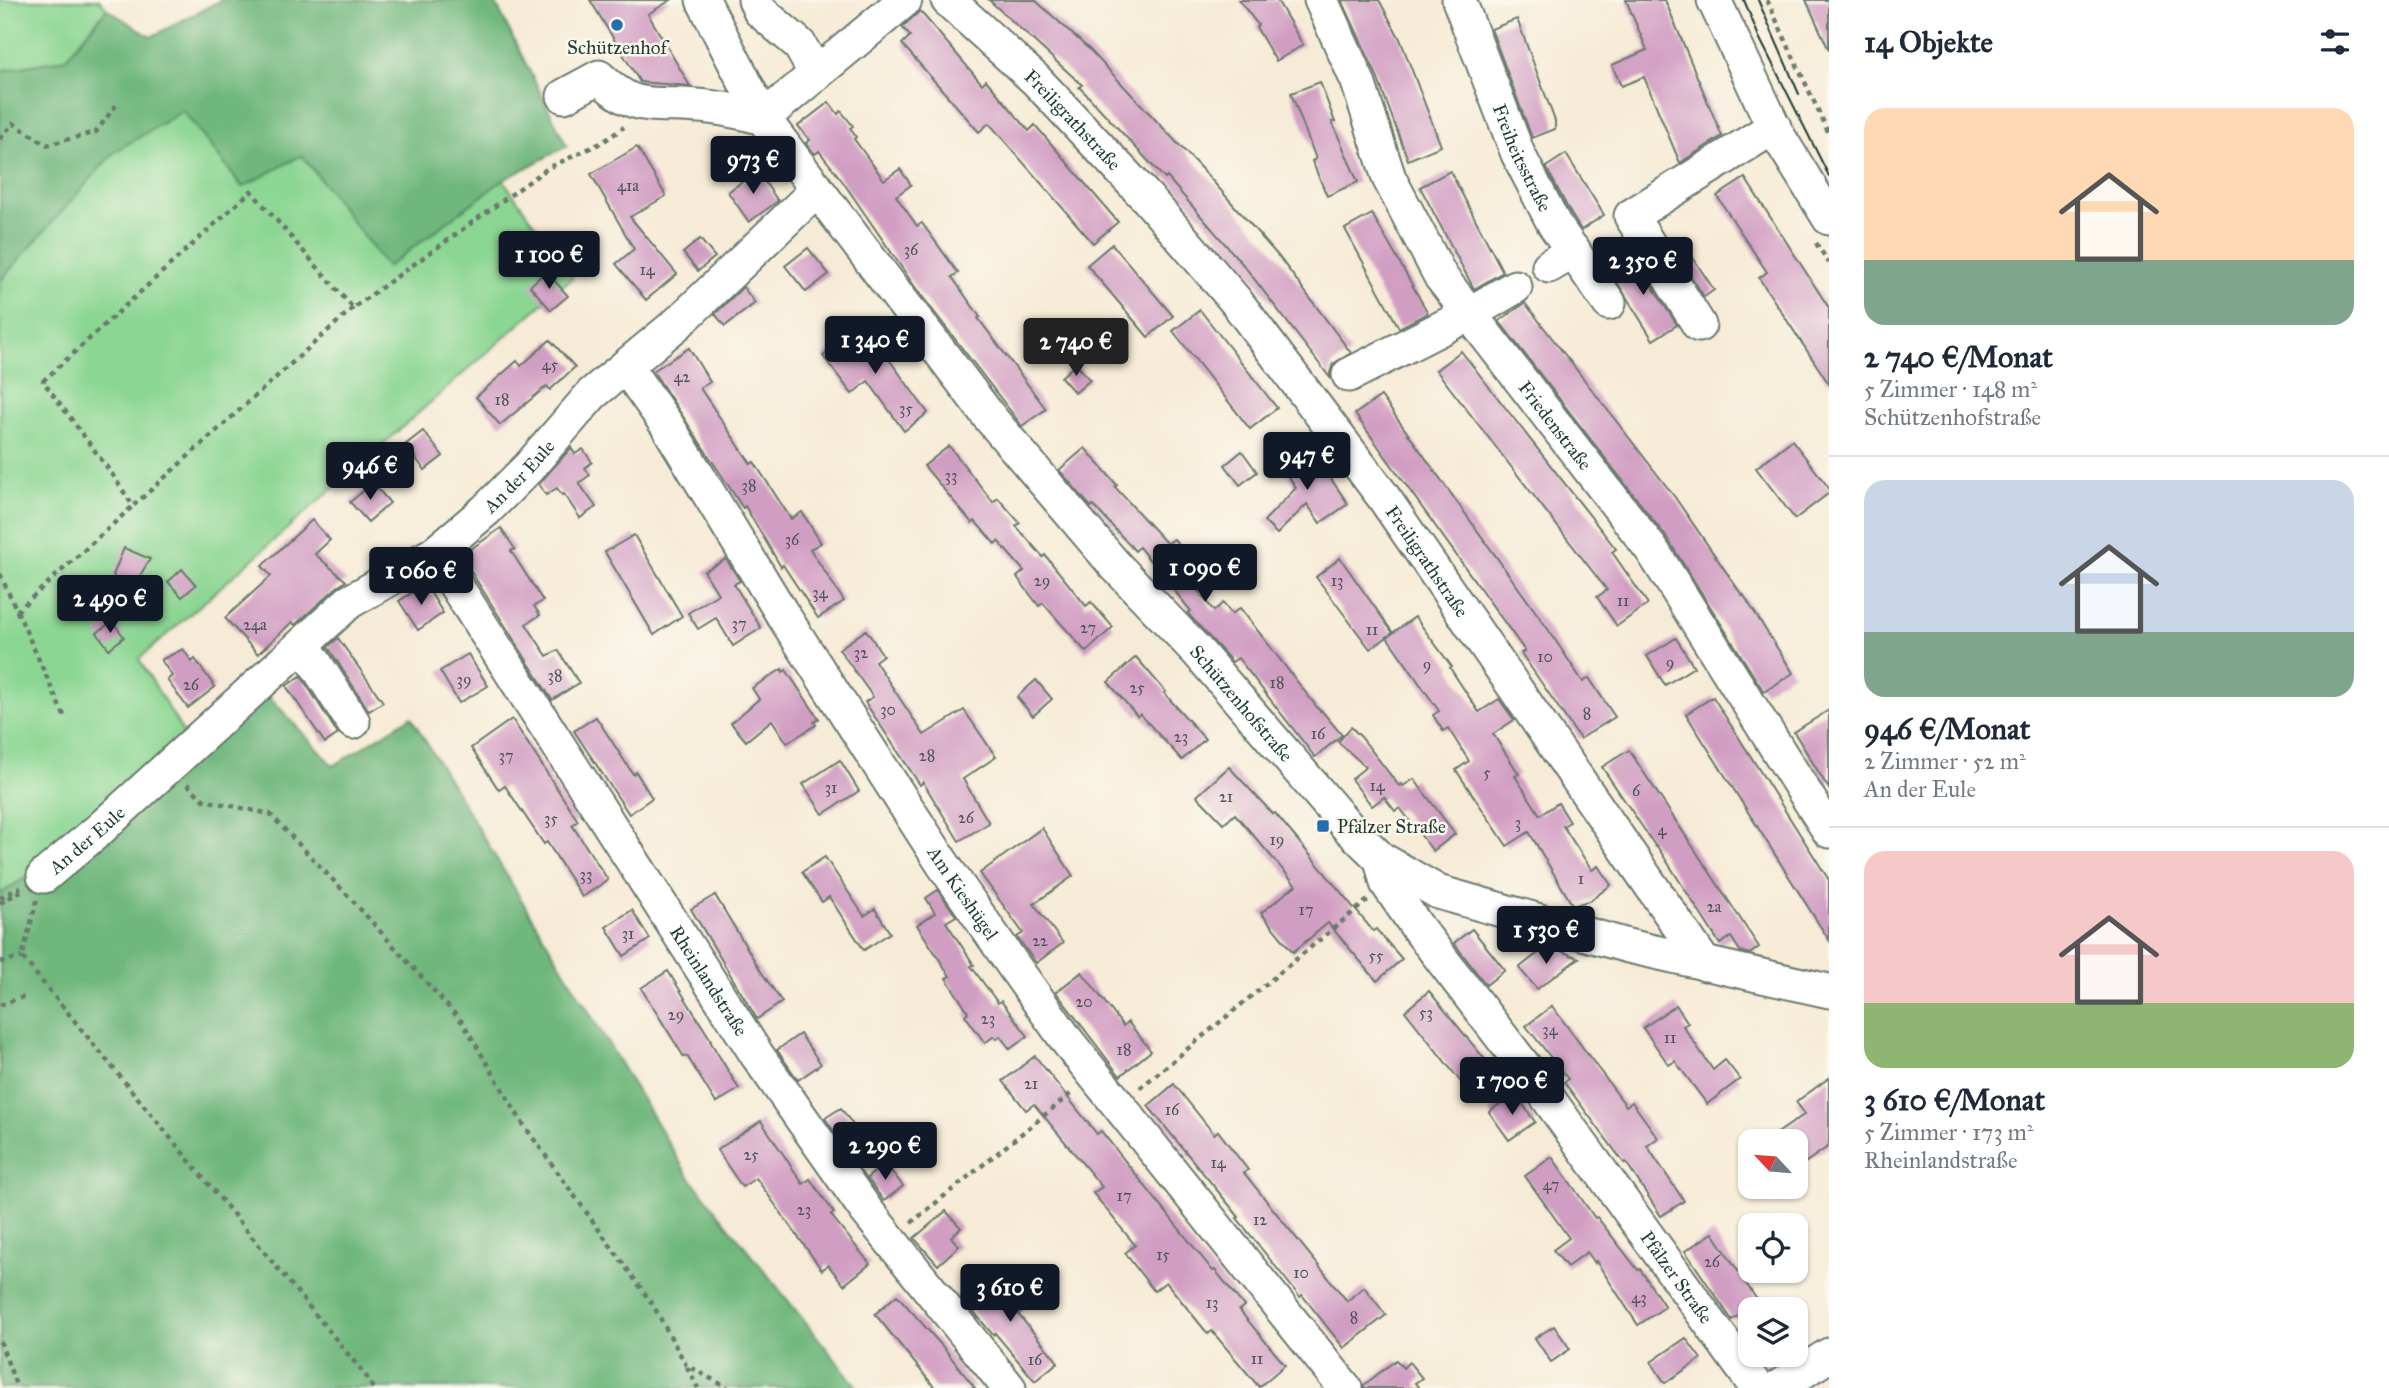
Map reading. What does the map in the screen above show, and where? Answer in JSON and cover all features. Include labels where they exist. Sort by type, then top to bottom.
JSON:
[{"type":"street","name":"Schützenhofstraße","points":[[703,0],[763,118],[991,419],[1114,564],[1196,651],[1348,827],[1381,859],[1438,892],[1628,946],[1829,991]]},
{"type":"street","points":[[755,0],[760,11],[799,44],[816,74]]},
{"type":"street","points":[[564,96],[599,77],[617,94],[637,103],[733,109],[763,118],[905,0]]},
{"type":"street","name":"Freiligrathstraße","points":[[948,0],[1036,80],[1147,199],[1235,300],[1382,495],[1705,964]]},
{"type":"street","name":"Friedenstraße","points":[[1321,0],[1358,82],[1389,178],[1441,277],[1652,550],[1829,831]]},
{"type":"street","name":"Freiheitsstraße","points":[[1459,0],[1518,153],[1555,224],[1561,258],[1609,303]]},
{"type":"street","points":[[1714,0],[1774,127],[1829,218]]},
{"type":"street","points":[[1699,325],[1619,223],[1774,127]]},
{"type":"street","name":"An der Eule","points":[[44,876],[100,829],[349,602],[435,553],[486,510],[529,467],[592,394],[678,323],[817,190]]},
{"type":"street","points":[[1349,376],[1469,314],[1515,286]]},
{"type":"street","name":"Am Kieshügel","points":[[626,367],[667,425],[781,612],[943,864],[1061,1031],[1345,1388]]},
{"type":"street","name":"Rheinlandstraße","points":[[435,553],[757,1055],[866,1210],[1009,1388]]},
{"type":"street","points":[[303,644],[353,722]]},
{"type":"street","name":"Pfälzer Straße","points":[[1381,859],[1387,883],[1417,927],[1537,1083],[1757,1388]]},
{"type":"street","points":[[1777,1388],[1829,1355]]},
{"type":"path","points":[[1767,0],[1829,134]]},
{"type":"path","points":[[0,139],[13,123],[47,145],[96,132],[117,104]]},
{"type":"path","points":[[17,611],[353,308],[548,168],[603,142],[655,106]]},
{"type":"path","points":[[133,506],[43,381],[251,191],[353,308]]},
{"type":"path","points":[[0,574],[66,720]]},
{"type":"path","points":[[169,765],[204,800],[270,814],[463,1023],[523,1124],[653,1305],[698,1388]]},
{"type":"path","points":[[22,957],[44,876]]},
{"type":"path","points":[[1120,1104],[1363,906]]},
{"type":"path","points":[[0,962],[22,957]]},
{"type":"path","points":[[22,957],[357,1365],[373,1388]]},
{"type":"path","points":[[0,1005],[26,996]]},
{"type":"path","points":[[890,1240],[1095,1074]]},
{"type":"path","points":[[0,1341],[17,1388]]},
{"type":"path","points":[[686,1365],[729,1388]]},
{"type":"green space","points":[[0,0],[100,0],[107,9],[65,59],[0,71]]},
{"type":"green space","points":[[221,0],[494,0],[567,146],[503,180],[387,267],[302,155],[243,187],[183,111],[114,152],[0,281],[0,71],[65,59],[107,9],[151,37]]},
{"type":"green space","points":[[183,111],[242,187],[302,155],[387,267],[503,180],[573,277],[139,659],[184,734],[31,874],[0,894],[0,281],[114,152]]},
{"type":"green space","points":[[263,690],[333,766],[411,717],[687,1174],[858,1388],[0,1388],[0,894],[31,874]]},
{"type":"building","points":[[590,0],[671,0],[648,14],[690,86],[640,82]]},
{"type":"building","points":[[989,0],[1035,0],[1090,50],[1210,178],[1279,257],[1351,353],[1333,364],[1331,379],[1245,267],[1167,177],[1165,179],[1079,87],[1082,85]]},
{"type":"building","points":[[1239,0],[1277,0],[1303,45],[1276,61],[1256,27],[1258,25]]},
{"type":"building","points":[[1342,0],[1379,0],[1400,39],[1441,146],[1408,160],[1376,74]]},
{"type":"building","points":[[1626,0],[1665,0],[1722,136],[1680,163],[1644,77],[1621,86],[1612,65],[1647,50]]},
{"type":"building","points":[[1806,0],[1829,0],[1829,50]]},
{"type":"building","points":[[920,11],[982,84],[986,80],[1029,131],[1035,125],[1118,222],[1093,243],[989,123],[979,132],[902,44],[910,36],[902,27]]},
{"type":"building","points":[[1517,19],[1555,121],[1555,129],[1532,138],[1491,29]]},
{"type":"building","points":[[1320,82],[1335,122],[1332,122],[1358,182],[1327,196],[1312,161],[1316,159],[1291,93]]},
{"type":"building","points":[[829,102],[838,114],[841,111],[853,126],[850,128],[856,137],[854,139],[884,180],[900,169],[911,185],[896,196],[917,226],[922,223],[958,273],[952,277],[980,317],[978,318],[1046,409],[1022,426],[915,287],[843,182],[819,151],[815,154],[806,143],[810,140],[798,126]]},
{"type":"building","points":[[637,147],[666,196],[630,217],[677,274],[646,300],[616,264],[634,249],[591,174]]},
{"type":"building","points":[[1566,154],[1604,215],[1581,230],[1546,167]]},
{"type":"building","points":[[757,171],[778,201],[749,222],[728,192]]},
{"type":"building","points":[[1450,171],[1503,272],[1474,289],[1420,187]]},
{"type":"building","points":[[1745,178],[1829,308],[1829,384],[1759,278],[1767,272],[1717,196]]},
{"type":"building","points":[[1372,214],[1428,313],[1399,328],[1345,229]]},
{"type":"building","points":[[700,239],[715,257],[698,271],[683,253]]},
{"type":"building","points":[[1112,244],[1173,316],[1148,337],[1087,265]]},
{"type":"building","points":[[1686,247],[1714,290],[1704,297],[1677,253]]},
{"type":"building","points":[[808,248],[829,274],[806,292],[785,266]]},
{"type":"building","points":[[1631,253],[1677,325],[1653,340],[1609,269]]},
{"type":"building","points":[[546,271],[568,296],[551,310],[530,286]]},
{"type":"building","points":[[743,287],[755,303],[725,326],[715,314]]},
{"type":"building","points":[[1525,303],[1674,496],[1743,594],[1793,673],[1764,692],[1667,538],[1499,321]]},
{"type":"building","points":[[1200,310],[1277,408],[1250,429],[1173,331]]},
{"type":"building","points":[[864,325],[928,413],[904,431],[868,381],[852,394],[823,356]]},
{"type":"building","points":[[550,340],[575,367],[550,390],[547,386],[500,425],[476,397],[517,361],[521,366]]},
{"type":"building","points":[[689,348],[710,382],[700,388],[751,464],[754,462],[791,519],[802,512],[821,543],[810,549],[844,601],[818,618],[783,565],[781,567],[745,506],[743,508],[653,371]]},
{"type":"building","points":[[1461,351],[1616,549],[1612,552],[1648,604],[1617,626],[1597,597],[1607,590],[1436,370]]},
{"type":"building","points":[[1076,364],[1090,380],[1075,393],[1061,377]]},
{"type":"building","points":[[1381,396],[1583,682],[1589,678],[1615,717],[1580,739],[1521,653],[1525,651],[1355,414]]},
{"type":"building","points":[[423,431],[443,456],[425,470],[405,445]]},
{"type":"building","points":[[1792,440],[1829,488],[1829,493],[1795,519],[1756,468]]},
{"type":"building","points":[[949,446],[993,502],[998,498],[1020,523],[1016,526],[1043,557],[1045,555],[1086,606],[1091,602],[1113,627],[1086,652],[1043,603],[1039,606],[1017,577],[1024,571],[998,541],[995,544],[975,521],[972,523],[924,466]]},
{"type":"building","points":[[571,448],[575,454],[583,449],[592,462],[585,468],[590,475],[579,483],[596,507],[580,518],[557,488],[546,495],[539,484]]},
{"type":"building","points":[[1085,448],[1117,485],[1115,487],[1167,544],[1174,539],[1202,573],[1191,582],[1214,611],[1223,603],[1232,614],[1240,608],[1320,711],[1342,735],[1315,757],[1238,658],[1232,662],[1191,617],[1188,613],[1191,611],[1139,547],[1135,551],[1093,505],[1091,507],[1059,470]]},
{"type":"building","points":[[1310,448],[1348,504],[1320,523],[1307,504],[1277,534],[1264,521],[1296,488],[1282,467]]},
{"type":"building","points":[[1242,451],[1257,472],[1240,485],[1225,465]]},
{"type":"building","points":[[373,483],[390,503],[368,522],[350,502]]},
{"type":"building","points":[[312,520],[330,540],[315,554],[346,581],[295,625],[292,622],[258,654],[225,618],[271,576],[262,566]]},
{"type":"building","points":[[501,528],[515,549],[511,551],[543,601],[534,606],[540,615],[526,624],[547,656],[558,650],[579,683],[552,700],[461,556]]},
{"type":"building","points":[[634,535],[682,616],[654,635],[605,552]]},
{"type":"building","points":[[124,548],[150,559],[127,597],[113,575]]},
{"type":"building","points":[[1340,558],[1393,633],[1370,649],[1316,577]]},
{"type":"building","points":[[726,559],[740,581],[734,584],[761,628],[733,646],[716,618],[698,629],[688,613],[718,594],[704,571]]},
{"type":"building","points":[[182,569],[196,585],[182,597],[168,582]]},
{"type":"building","points":[[425,584],[443,613],[418,630],[399,601]]},
{"type":"building","points":[[1415,617],[1452,667],[1450,668],[1479,712],[1499,699],[1514,720],[1493,734],[1519,774],[1515,776],[1540,815],[1558,803],[1570,822],[1563,826],[1592,870],[1598,866],[1611,885],[1591,900],[1573,906],[1529,832],[1507,846],[1456,770],[1469,761],[1448,728],[1443,731],[1433,715],[1439,711],[1387,637]]},
{"type":"building","points":[[112,621],[124,637],[109,649],[97,633]]},
{"type":"building","points":[[866,630],[883,655],[875,661],[924,735],[964,710],[996,757],[963,779],[989,823],[959,841],[923,782],[920,785],[865,702],[873,697],[839,649]]},
{"type":"building","points":[[338,638],[383,702],[369,711],[328,647]]},
{"type":"building","points":[[1676,638],[1694,667],[1665,685],[1647,656]]},
{"type":"building","points":[[183,649],[192,662],[195,659],[215,687],[188,708],[167,680],[172,676],[161,660]]},
{"type":"building","points":[[468,654],[488,686],[459,703],[440,671]]},
{"type":"building","points":[[1136,657],[1205,739],[1182,760],[1140,714],[1137,716],[1108,682]]},
{"type":"building","points":[[782,669],[783,672],[786,670],[819,719],[814,722],[816,725],[787,743],[772,720],[746,741],[731,723],[759,699],[752,688]]},
{"type":"building","points":[[301,676],[338,734],[325,743],[286,686]]},
{"type":"building","points":[[1036,680],[1052,699],[1033,716],[1017,697]]},
{"type":"building","points":[[1713,697],[1829,880],[1829,940],[1686,714]]},
{"type":"building","points":[[1829,710],[1829,789],[1794,732]]},
{"type":"building","points":[[596,717],[652,798],[629,814],[574,731]]},
{"type":"building","points":[[512,719],[578,821],[572,825],[608,880],[582,897],[547,842],[544,844],[505,786],[499,790],[471,748]]},
{"type":"building","points":[[1351,727],[1399,786],[1414,779],[1455,834],[1433,851],[1400,808],[1395,811],[1384,797],[1372,806],[1351,779],[1366,767],[1338,742]]},
{"type":"building","points":[[1629,750],[1759,947],[1750,954],[1740,951],[1731,937],[1720,944],[1602,767]]},
{"type":"building","points":[[840,760],[859,791],[823,814],[803,784]]},
{"type":"building","points":[[1229,767],[1273,814],[1275,813],[1373,931],[1376,929],[1402,959],[1377,981],[1328,923],[1293,952],[1261,913],[1296,885],[1235,814],[1224,824],[1197,796]]},
{"type":"building","points":[[1042,828],[1073,876],[1034,904],[1063,943],[1036,963],[1017,937],[1023,933],[980,873]]},
{"type":"building","points":[[825,857],[864,916],[875,909],[890,933],[864,950],[829,897],[822,902],[802,872]]},
{"type":"building","points":[[938,890],[956,916],[946,922],[974,965],[971,966],[998,1003],[1001,1001],[1028,1036],[1010,1049],[1000,1036],[997,1039],[994,1036],[985,1043],[965,1015],[968,1012],[946,978],[950,976],[917,925],[935,913],[926,898]]},
{"type":"building","points":[[715,895],[782,1002],[757,1019],[691,909]]},
{"type":"building","points":[[632,910],[650,939],[624,956],[606,927]]},
{"type":"building","points":[[1472,929],[1505,970],[1486,985],[1454,943]]},
{"type":"building","points":[[1547,946],[1579,958],[1537,989],[1519,968]]},
{"type":"building","points":[[668,971],[739,1089],[716,1103],[641,988]]},
{"type":"building","points":[[1082,972],[1123,1026],[1128,1022],[1151,1051],[1120,1076],[1056,992]]},
{"type":"building","points":[[1429,991],[1487,1062],[1461,1082],[1405,1011]]},
{"type":"building","points":[[1676,1005],[1688,1023],[1683,1026],[1713,1070],[1725,1060],[1740,1079],[1707,1104],[1675,1061],[1669,1065],[1643,1028]]},
{"type":"building","points":[[1552,1006],[1626,1106],[1632,1102],[1658,1138],[1647,1146],[1684,1201],[1661,1216],[1626,1162],[1624,1163],[1564,1082],[1568,1079],[1526,1026]]},
{"type":"building","points":[[800,1034],[821,1064],[798,1080],[777,1050]]},
{"type":"building","points":[[1035,1056],[1097,1134],[1101,1131],[1213,1271],[1215,1270],[1244,1306],[1239,1310],[1285,1365],[1259,1387],[1212,1331],[1208,1334],[1166,1282],[1154,1291],[1125,1253],[1135,1245],[1093,1193],[1102,1187],[1034,1104],[1026,1110],[1003,1081]]},
{"type":"building","points":[[1829,1078],[1829,1146],[1808,1161],[1808,1129],[1783,1129],[1805,1114],[1796,1102]]},
{"type":"building","points":[[1174,1084],[1214,1134],[1218,1131],[1248,1170],[1244,1173],[1347,1301],[1364,1287],[1386,1315],[1344,1348],[1148,1106]]},
{"type":"building","points":[[1515,1093],[1535,1122],[1509,1140],[1489,1112]]},
{"type":"building","points":[[841,1108],[862,1138],[846,1149],[825,1118]]},
{"type":"building","points":[[761,1121],[803,1184],[810,1179],[834,1213],[831,1215],[870,1264],[844,1285],[828,1265],[822,1270],[756,1178],[742,1187],[717,1150]]},
{"type":"building","points":[[1552,1157],[1595,1218],[1597,1217],[1638,1270],[1640,1269],[1665,1307],[1638,1325],[1596,1261],[1595,1263],[1587,1252],[1567,1267],[1553,1250],[1569,1238],[1525,1176]]},
{"type":"building","points":[[885,1163],[903,1186],[884,1201],[867,1178]]},
{"type":"building","points":[[946,1211],[961,1228],[951,1237],[959,1246],[938,1265],[914,1238]]},
{"type":"building","points":[[1713,1233],[1738,1271],[1738,1283],[1746,1283],[1755,1297],[1738,1297],[1738,1316],[1732,1320],[1685,1251]]},
{"type":"building","points":[[997,1270],[1027,1306],[1018,1314],[1058,1362],[1035,1381],[963,1299]]},
{"type":"building","points":[[897,1295],[975,1388],[935,1388],[875,1314]]},
{"type":"building","points":[[1554,1326],[1570,1349],[1551,1362],[1535,1338]]},
{"type":"building","points":[[1686,1338],[1701,1359],[1665,1383],[1651,1362]]},
{"type":"building","points":[[1396,1360],[1403,1368],[1409,1362],[1422,1378],[1415,1383],[1419,1388],[1364,1388],[1364,1385]]},
{"type":"tram line","points":[[1744,0],[1759,37],[1829,176]]},
{"type":"tram line","points":[[1758,0],[1799,94]]},
{"type":"place","name":"Schützenhof","points":[[617,25]]},
{"type":"place","name":"Pfälzer Straße","points":[[1323,826]]}]
